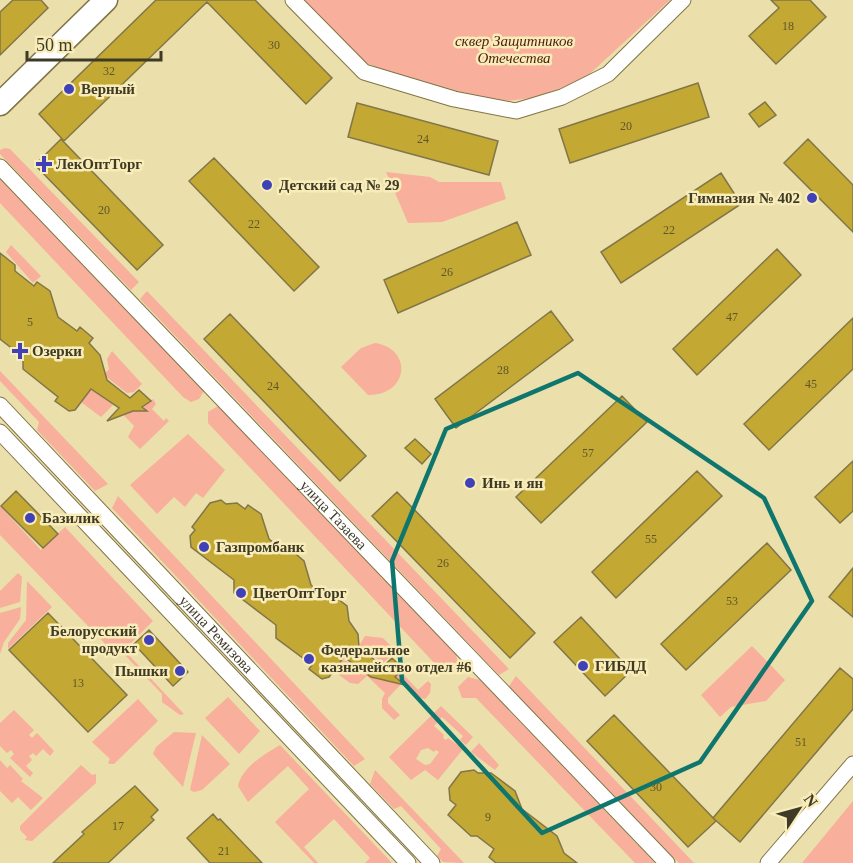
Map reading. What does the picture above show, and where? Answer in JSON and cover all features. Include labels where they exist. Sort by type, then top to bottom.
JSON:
[{"type":"street","points":[[0,104],[106,0]]},
{"type":"street","points":[[293,0],[364,72],[454,99],[516,111],[562,97],[608,74],[683,0]]},
{"type":"street","name":"улица Тазаева","points":[[0,167],[667,863]]},
{"type":"street","name":"улица Ремизова","points":[[0,405],[432,863]]},
{"type":"street","name":"улица Ремизова","points":[[0,432],[408,863]]},
{"type":"street","points":[[768,863],[853,764]]},
{"type":"highlighted area","points":[[578,373],[764,498],[812,601],[700,762],[542,833],[402,681],[392,561],[446,429]]},
{"type":"green space","name":"сквер Защитников Отечества","points":[[304,0],[670,0],[583,80],[533,98],[496,102],[389,73],[367,63],[350,49]]},
{"type":"green space","points":[[10,149],[139,282],[131,290],[0,154],[0,150]]},
{"type":"green space","points":[[386,172],[430,177],[439,182],[501,182],[506,199],[442,222],[408,223]]},
{"type":"green space","points":[[0,179],[204,391],[199,399],[191,402],[183,397],[0,203]]},
{"type":"green space","points":[[11,245],[41,276],[33,283],[6,252]]},
{"type":"green space","points":[[147,291],[509,669],[499,675],[140,299]]},
{"type":"green space","points":[[375,343],[388,347],[396,354],[401,372],[398,381],[391,388],[381,393],[368,395],[341,367],[361,348]]},
{"type":"green space","points":[[112,351],[142,384],[134,392],[127,393],[104,375],[109,369],[107,359]]},
{"type":"green space","points":[[0,371],[108,484],[95,491],[37,430],[39,422],[0,381]]},
{"type":"green space","points":[[91,389],[113,405],[101,417],[81,402]]},
{"type":"green space","points":[[153,399],[156,404],[152,409],[164,421],[166,418],[169,421],[140,449],[128,437],[134,426],[117,408],[136,410]]},
{"type":"green space","points":[[218,406],[456,655],[458,663],[454,669],[448,672],[440,669],[208,423],[208,412]]},
{"type":"green space","points":[[188,434],[225,470],[203,498],[196,493],[185,507],[174,497],[157,514],[130,485]]},
{"type":"green space","points":[[118,496],[365,759],[354,766],[112,508]]},
{"type":"green space","points":[[0,506],[41,550],[65,527],[153,621],[124,650],[184,714],[180,715],[162,702],[162,694],[122,652],[118,657],[0,535]]},
{"type":"green space","points":[[18,573],[22,577],[20,602],[0,608],[0,591]]},
{"type":"green space","points":[[27,581],[52,607],[8,649],[8,643],[26,620]]},
{"type":"green space","points":[[21,607],[20,619],[4,642],[0,654],[0,613]]},
{"type":"green space","points":[[365,636],[383,638],[396,651],[383,663],[359,646]]},
{"type":"green space","points":[[752,646],[785,680],[766,701],[731,707],[720,717],[701,695]]},
{"type":"green space","points":[[343,660],[377,679],[392,678],[401,672],[418,690],[428,681],[431,684],[430,693],[425,699],[420,698],[403,682],[388,698],[388,703],[400,715],[394,720],[382,708],[385,693],[367,676],[358,684],[350,683],[335,672]]},
{"type":"green space","points":[[516,676],[694,863],[679,863],[509,686]]},
{"type":"green space","points":[[468,677],[480,680],[655,863],[635,863],[476,698],[462,698],[458,687]]},
{"type":"green space","points":[[228,697],[260,731],[239,754],[205,718]]},
{"type":"green space","points":[[138,699],[158,721],[114,764],[110,764],[108,763],[110,759],[92,742]]},
{"type":"green space","points":[[441,706],[473,737],[466,745],[460,740],[463,736],[442,717],[434,726],[444,735],[443,738],[446,740],[448,738],[463,749],[438,780],[425,770],[411,780],[389,757]],"holes":[[[428,748],[434,752],[436,750],[439,752],[430,764],[425,765],[416,759],[421,750]]]},
{"type":"green space","points":[[14,710],[34,730],[29,735],[32,738],[37,733],[54,751],[50,756],[43,749],[36,756],[33,753],[29,756],[32,760],[26,766],[33,773],[30,777],[10,758],[14,754],[11,750],[7,753],[0,746],[0,723]]},
{"type":"green space","points":[[174,732],[196,733],[183,787],[153,754],[156,747]]},
{"type":"green space","points":[[202,735],[230,764],[202,790],[194,792],[190,790]]},
{"type":"green space","points":[[479,743],[499,765],[495,770],[471,752]]},
{"type":"green space","points":[[280,745],[392,863],[365,863],[370,858],[334,819],[304,847],[318,863],[314,863],[275,822],[309,789],[288,766],[248,802],[238,786],[240,779],[249,767]]},
{"type":"green space","points":[[0,760],[7,768],[10,765],[23,779],[21,781],[43,798],[31,810],[18,797],[12,803],[0,791]]},
{"type":"green space","points":[[81,765],[92,775],[96,774],[96,783],[32,841],[25,840],[27,837],[20,830],[20,826]]},
{"type":"green space","points":[[375,770],[464,863],[443,862],[437,856],[441,849],[401,806],[394,809],[370,784]]},
{"type":"green space","points":[[853,801],[853,863],[802,863]]},
{"type":"building","points":[[13,0],[41,0],[48,8],[0,55],[0,12]]},
{"type":"building","points":[[156,0],[255,0],[332,78],[306,104],[207,2],[64,141],[39,114]]},
{"type":"building","points":[[771,0],[810,0],[826,17],[776,64],[749,36],[779,8]]},
{"type":"building","points":[[698,83],[709,117],[570,163],[559,129]]},
{"type":"building","points":[[765,102],[776,115],[759,127],[749,114]]},
{"type":"building","points":[[357,103],[498,141],[489,175],[348,137]]},
{"type":"building","points":[[61,139],[163,245],[137,270],[35,165]]},
{"type":"building","points":[[808,139],[853,185],[853,232],[784,163]]},
{"type":"building","points":[[214,158],[319,267],[294,291],[189,181]]},
{"type":"building","points":[[721,173],[741,204],[621,283],[601,252]]},
{"type":"building","points":[[517,222],[531,255],[398,313],[384,280]]},
{"type":"building","points":[[777,249],[801,275],[697,375],[673,349]]},
{"type":"building","points":[[0,253],[15,265],[15,271],[34,286],[37,282],[50,291],[58,317],[77,331],[80,327],[93,338],[89,343],[100,355],[107,380],[130,398],[139,390],[151,401],[142,407],[147,411],[133,411],[107,421],[119,408],[91,389],[75,410],[69,411],[55,401],[58,397],[23,369],[23,357],[0,339]]},
{"type":"building","points":[[551,311],[573,340],[456,428],[435,399]]},
{"type":"building","points":[[230,314],[366,456],[340,481],[204,339]]},
{"type":"building","points":[[853,318],[853,369],[769,450],[744,424]]},
{"type":"building","points":[[622,396],[647,422],[541,523],[516,497]]},
{"type":"building","points":[[415,439],[431,454],[422,464],[405,448]]},
{"type":"building","points":[[853,461],[853,511],[840,523],[815,497]]},
{"type":"building","points":[[697,471],[722,496],[616,598],[592,572]]},
{"type":"building","points":[[16,491],[58,534],[43,548],[1,506]]},
{"type":"building","points":[[397,492],[535,633],[510,658],[372,516]]},
{"type":"building","points":[[221,500],[226,504],[237,503],[245,509],[248,505],[261,514],[269,539],[288,554],[291,550],[304,561],[311,585],[330,600],[334,596],[347,606],[349,621],[358,634],[359,647],[383,667],[392,658],[403,669],[395,677],[405,685],[371,677],[344,657],[329,677],[322,679],[309,669],[312,665],[276,638],[276,625],[234,593],[234,580],[191,547],[190,536],[195,530],[192,527],[210,503]]},
{"type":"building","points":[[767,543],[791,570],[686,670],[661,644]]},
{"type":"building","points":[[853,568],[853,617],[829,597]]},
{"type":"building","points":[[48,613],[127,695],[88,732],[9,650]]},
{"type":"building","points":[[581,617],[631,671],[605,696],[554,642]]},
{"type":"building","points":[[149,630],[188,672],[173,686],[134,644]]},
{"type":"building","points":[[840,668],[853,679],[853,709],[740,842],[713,818]]},
{"type":"building","points":[[614,715],[716,821],[688,847],[587,741]]},
{"type":"building","points":[[474,770],[478,773],[491,773],[515,791],[522,809],[557,836],[564,853],[577,863],[496,863],[489,857],[494,849],[477,836],[471,836],[448,815],[456,805],[450,800],[449,788],[461,772]]},
{"type":"building","points":[[135,786],[158,810],[151,817],[154,820],[108,863],[53,863],[84,834],[82,832]]},
{"type":"building","points":[[213,814],[262,863],[210,863],[187,838]]},
{"type":"place","name":"Верный","points":[[69,89]]},
{"type":"place","name":"ЛекОптТорг","points":[[44,164]]},
{"type":"place","name":"Детский сад № 29","points":[[267,185]]},
{"type":"place","name":"Гимназия № 402","points":[[812,198]]},
{"type":"place","name":"Озерки","points":[[20,351]]},
{"type":"place","name":"Инь и ян","points":[[470,483]]},
{"type":"place","name":"Базилик","points":[[30,518]]},
{"type":"place","name":"Газпромбанк","points":[[204,547]]},
{"type":"place","name":"ЦветОптТорг","points":[[241,593]]},
{"type":"place","name":"Белорусский продукт","points":[[149,640]]},
{"type":"place","name":"Федеральное казначейство отдел #6","points":[[309,659]]},
{"type":"place","name":"ГИБДД","points":[[583,666]]},
{"type":"place","name":"Пышки","points":[[180,671]]}]
